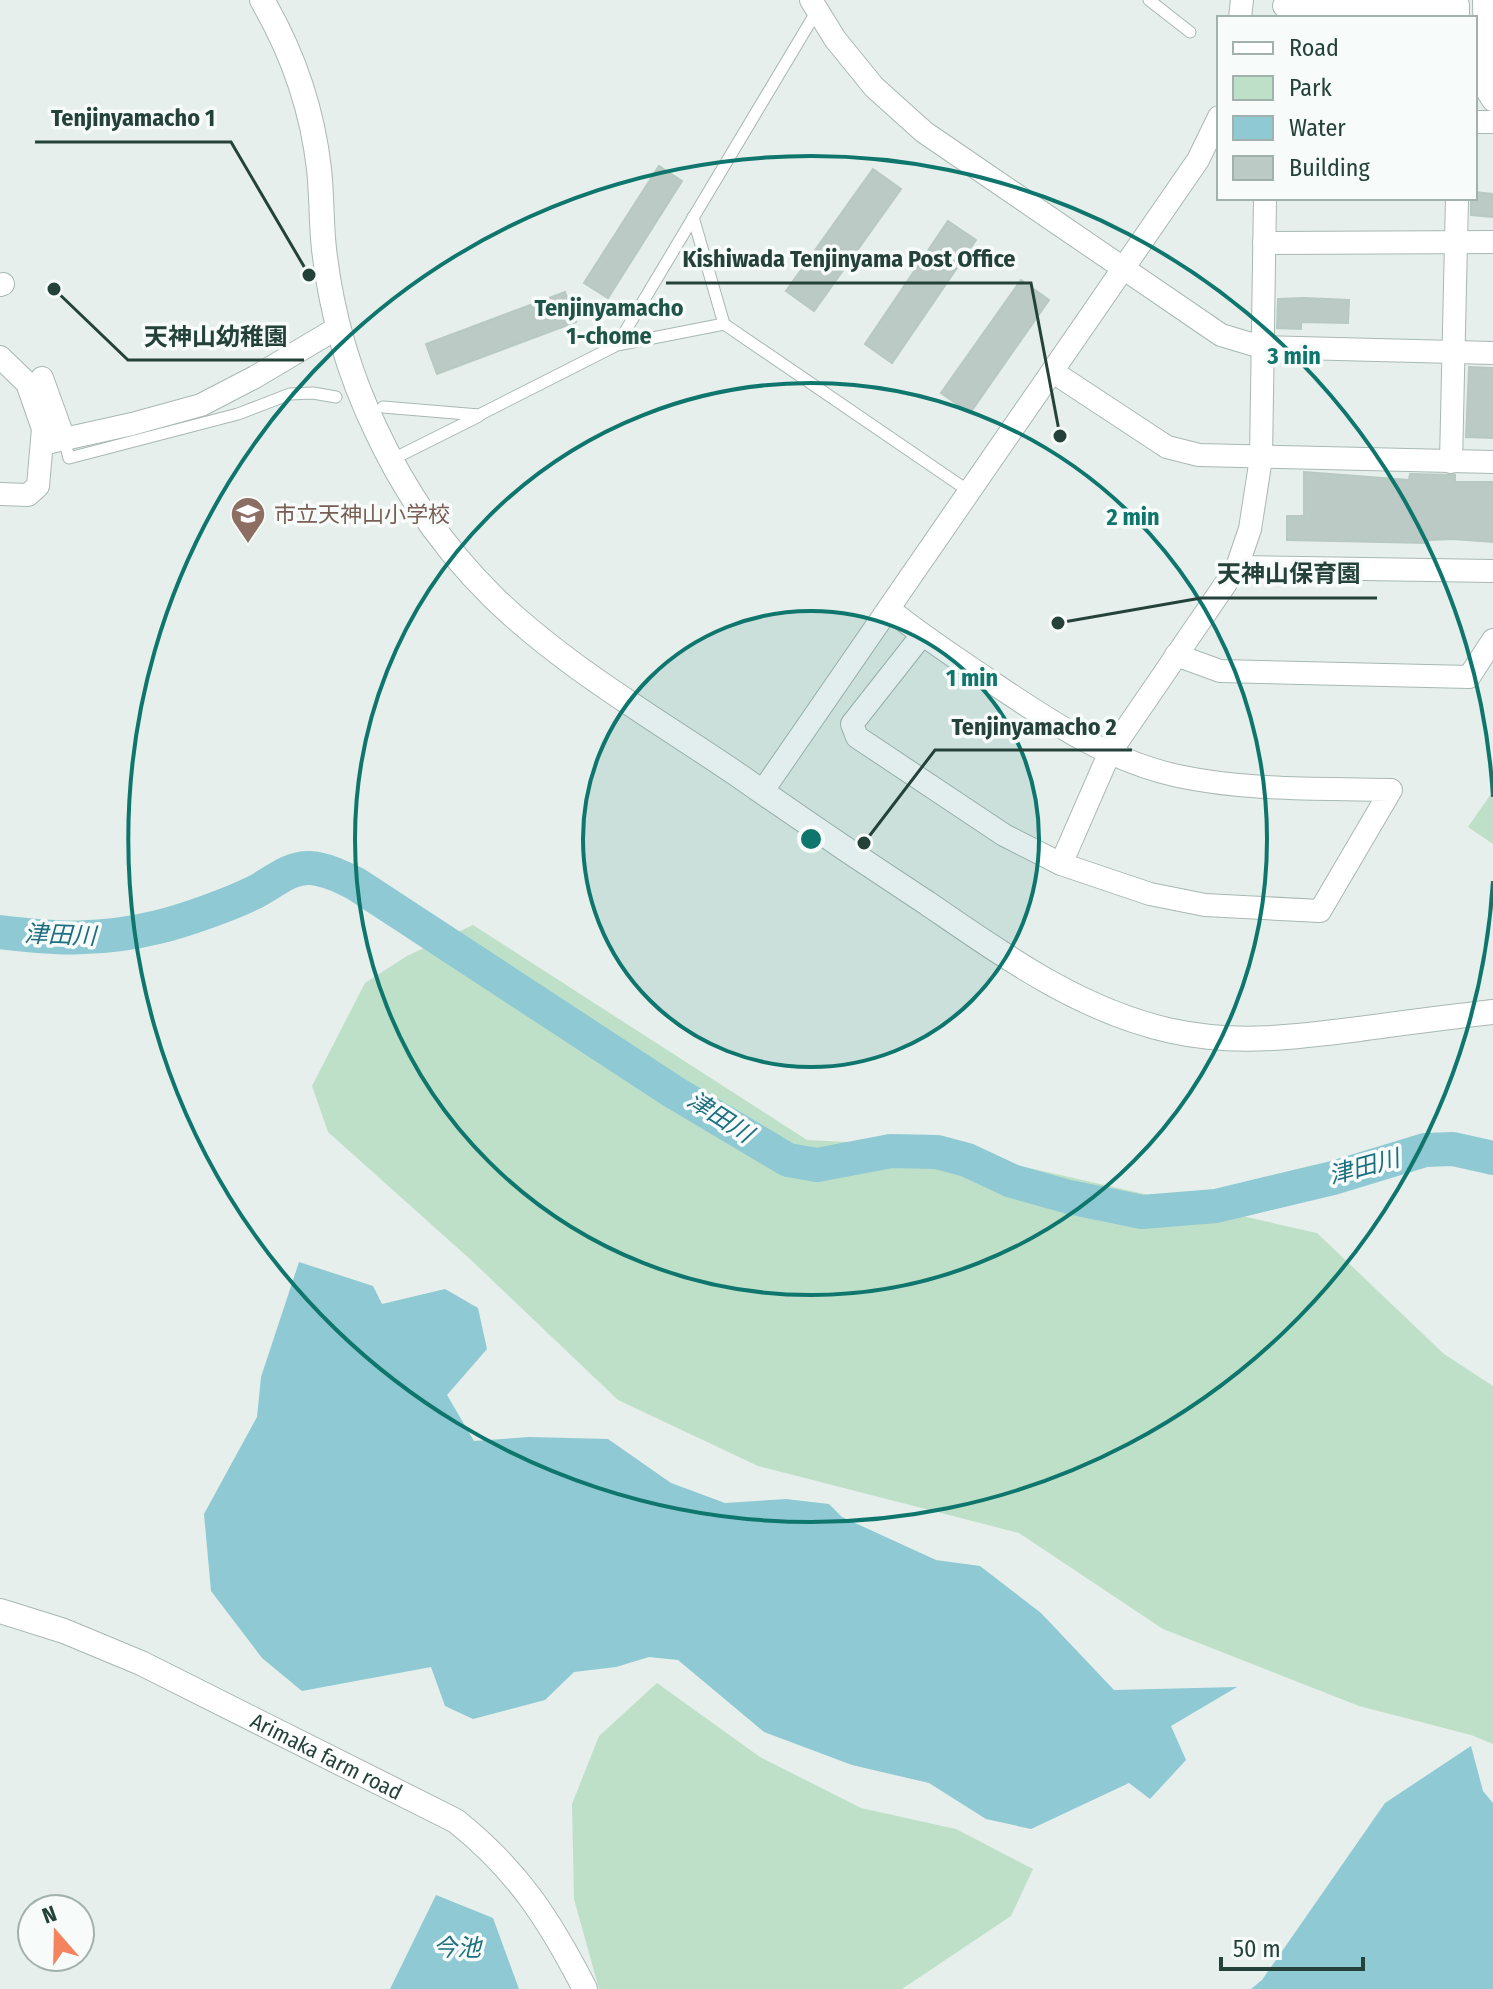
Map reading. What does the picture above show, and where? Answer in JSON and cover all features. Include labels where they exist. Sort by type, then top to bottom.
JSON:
[{"type":"street","points":[[262,0],[282,34],[298,71],[311,120],[319,170],[324,249],[339,327],[374,427],[411,497],[452,551],[526,628],[1011,960],[1065,991],[1123,1016],[1172,1031],[1232,1040],[1287,1038],[1493,1012]]},
{"type":"street","points":[[1484,0],[1486,89],[1493,100]]},
{"type":"street","points":[[817,3],[835,39],[874,87],[924,132],[1221,335],[1261,347],[1493,353]]},
{"type":"street","points":[[1283,8],[1458,5],[1458,16]]},
{"type":"street","points":[[762,792],[1124,270],[1198,160],[1217,121]]},
{"type":"street","points":[[1061,864],[1109,754],[1237,567],[1250,529],[1261,458],[1265,200]]},
{"type":"street","points":[[1451,462],[1457,200]]},
{"type":"street","points":[[1264,243],[1493,242]]},
{"type":"street","points":[[42,444],[201,405],[339,327]]},
{"type":"street","points":[[0,357],[27,383],[43,429],[38,486],[28,495],[0,494]]},
{"type":"street","points":[[1053,372],[1167,447],[1199,455],[1493,462]]},
{"type":"street","points":[[42,378],[64,439]]},
{"type":"street","points":[[1237,567],[1493,571]]},
{"type":"street","points":[[889,609],[1047,720],[1109,754],[1176,775],[1243,787],[1391,790],[1320,911],[1205,905],[1150,894],[1061,864],[1004,835],[857,737],[852,724],[922,635]]},
{"type":"street","points":[[1176,655],[1220,671],[1469,677],[1493,640]]},
{"type":"street","name":"Arimaka farm road","points":[[0,1611],[64,1631],[141,1663],[456,1821],[489,1848],[534,1900],[558,1937],[585,1989]]},
{"type":"lane","points":[[1149,0],[1190,32]]},
{"type":"lane","points":[[617,345],[817,3]]},
{"type":"lane","points":[[693,217],[724,324],[970,492]]},
{"type":"lane","points":[[391,460],[617,345],[724,324]]},
{"type":"lane","points":[[64,439],[69,458],[238,414],[290,394],[313,393],[336,397]]},
{"type":"lane","points":[[383,407],[479,415]]},
{"type":"green space","points":[[1493,791],[1493,844],[1468,827]]},
{"type":"green space","points":[[473,925],[807,1140],[932,1146],[1317,1233],[1444,1354],[1493,1386],[1493,1744],[1471,1735],[1359,1706],[1163,1629],[1019,1533],[758,1466],[618,1400],[471,1260],[328,1132],[312,1086],[365,983],[407,956]]},
{"type":"green space","points":[[657,1683],[760,1757],[861,1808],[956,1829],[1033,1869],[1011,1916],[902,1989],[599,1989],[574,1899],[572,1804],[599,1736]]},
{"type":"water","points":[[299,1262],[373,1286],[382,1304],[445,1289],[478,1308],[487,1349],[447,1395],[474,1441],[529,1437],[608,1439],[671,1483],[725,1503],[786,1499],[829,1504],[842,1517],[936,1560],[980,1566],[1041,1613],[1114,1690],[1237,1687],[1171,1726],[1186,1760],[1150,1799],[1129,1783],[1031,1829],[986,1819],[929,1783],[852,1765],[764,1732],[678,1660],[649,1657],[616,1667],[574,1672],[545,1700],[473,1719],[445,1706],[431,1667],[302,1691],[262,1658],[211,1591],[204,1514],[257,1417],[261,1377]]},
{"type":"water","points":[[1471,1746],[1483,1791],[1493,1803],[1493,1989],[1251,1989],[1262,1980],[1385,1803]]},
{"type":"water","name":"今池","points":[[436,1895],[493,1918],[519,1989],[390,1989]]},
{"type":"building","points":[[659,166],[682,181],[608,298],[584,283]]},
{"type":"building","points":[[873,169],[901,189],[814,311],[786,291]]},
{"type":"building","points":[[1477,192],[1493,194],[1493,217],[1471,215],[1471,200],[1477,200]]},
{"type":"building","points":[[948,221],[976,240],[892,363],[865,344]]},
{"type":"building","points":[[1021,280],[1049,300],[970,413],[941,393]]},
{"type":"building","points":[[565,292],[576,322],[437,374],[426,344]]},
{"type":"building","points":[[1278,299],[1349,300],[1348,323],[1301,322],[1301,329],[1277,328]]},
{"type":"building","points":[[1469,367],[1493,368],[1493,438],[1466,437]]},
{"type":"building","points":[[1304,472],[1409,480],[1410,474],[1455,475],[1455,482],[1493,482],[1493,542],[1453,539],[1428,540],[1428,543],[1287,540],[1287,516],[1304,516]]},
{"type":"waterway","name":"津田川","points":[[0,932],[79,937],[137,932],[221,907],[295,870],[316,869],[356,884],[672,1091],[788,1160],[817,1165],[891,1151],[937,1152],[967,1160],[1012,1181],[1142,1212],[1216,1206],[1333,1178],[1425,1150],[1453,1149],[1493,1158]]},
{"type":"place","name":"Tenjinyamacho 1","points":[[309,275]]},
{"type":"place","name":"天神山幼稚園","points":[[54,289]]},
{"type":"place","name":"Kishiwada Tenjinyama Post Office","points":[[1060,436]]},
{"type":"place","name":"市立天神山小学校","points":[[248,545]]},
{"type":"place","name":"天神山保育園","points":[[1058,623]]},
{"type":"place","name":"Tenjinyamacho 2","points":[[864,843]]},
{"type":"district","name":"Tenjinyamacho 1-chome","points":[[609,322]]}]
